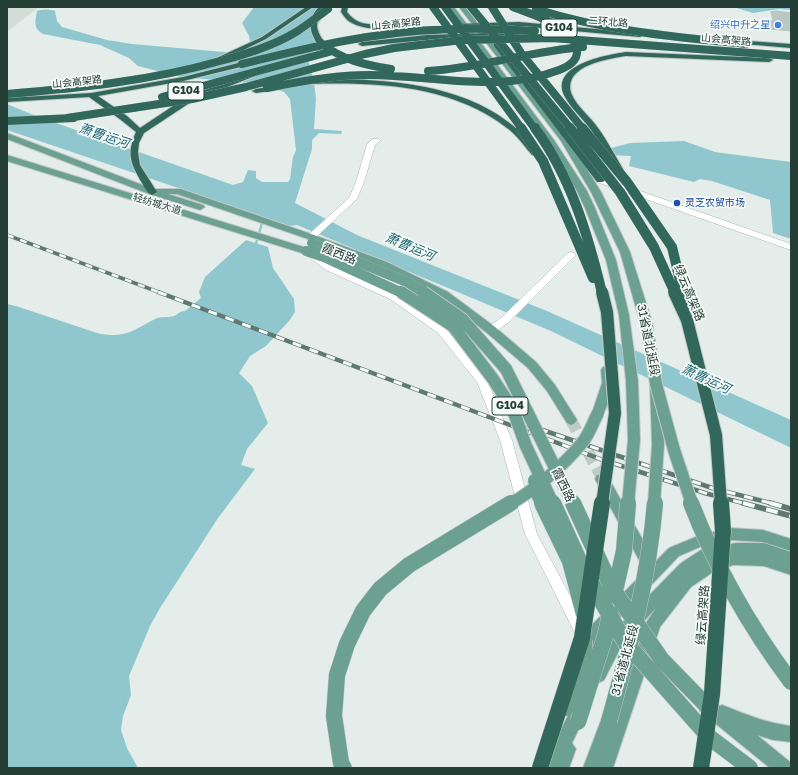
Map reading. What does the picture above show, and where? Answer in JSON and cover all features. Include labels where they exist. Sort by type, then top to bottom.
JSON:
[{"type":"highway","points":[[163,76],[210,62],[264,38],[310,7]]},
{"type":"highway","points":[[323,7],[315,16],[312,24],[317,38],[328,49],[356,62],[392,70],[446,71],[474,67],[556,49],[606,46],[791,62]]},
{"type":"highway","points":[[7,94],[76,89],[163,76],[233,58],[267,46],[296,32],[331,7]]},
{"type":"highway","points":[[346,7],[344,12],[347,17],[364,26],[516,24],[791,47]]},
{"type":"highway","points":[[433,7],[523,130],[542,161],[607,312]]},
{"type":"highway","points":[[445,7],[540,135],[571,189],[591,246],[607,312],[615,413],[582,638],[541,768]]},
{"type":"highway","name":"绿云高架路","points":[[471,7],[581,141],[620,192],[654,248],[687,320],[716,435],[723,531],[712,694],[701,768]]},
{"type":"highway","points":[[492,7],[501,19],[521,53],[627,182]]},
{"type":"highway","points":[[7,122],[127,116],[309,80],[368,75],[414,76],[474,82],[510,82],[536,79],[552,74],[568,66],[576,57],[577,50],[576,43],[571,36],[563,29],[513,7]]},
{"type":"highway","points":[[529,7],[560,17],[624,32]]},
{"type":"highway","name":"二环北路","points":[[91,95],[183,79],[328,43],[381,34],[475,25],[519,24],[791,47]]},
{"type":"highway","name":"山会高架路","points":[[7,99],[74,94],[176,79],[329,43],[386,34],[441,30],[511,29],[791,52]]},
{"type":"highway","name":"G104","points":[[7,122],[44,120],[129,106],[310,56],[362,44],[405,38],[471,34],[517,35],[621,42],[791,59]]},
{"type":"highway","points":[[497,44],[503,39],[517,35]]},
{"type":"highway","name":"山会高架路","points":[[67,118],[192,99],[246,87],[373,53],[428,43],[462,40],[552,38],[791,56]]},
{"type":"highway","points":[[497,44],[498,54]]},
{"type":"highway","points":[[497,44],[600,180]]},
{"type":"highway","points":[[716,435],[672,248],[627,182],[593,127],[569,97],[566,86],[568,77],[581,66],[611,55],[626,54],[769,60]]},
{"type":"highway","points":[[152,192],[145,177],[136,165],[134,152],[139,134],[191,98],[220,86],[310,56]]},
{"type":"highway","points":[[256,91],[302,83],[333,81],[364,81],[428,89],[464,101],[489,112],[510,126],[542,161]]},
{"type":"highway","points":[[91,95],[124,118],[139,134]]},
{"type":"highway","name":"G104","points":[[7,99],[91,95]]},
{"type":"main road","points":[[451,7],[551,142],[582,191],[611,260],[624,315],[632,381],[634,440],[624,551],[606,633],[578,722],[560,768]]},
{"type":"main road","name":"31省道北延段","points":[[462,7],[481,34],[565,140],[596,192],[625,252],[646,322],[656,384],[658,445],[654,507],[647,566],[631,638],[609,721],[592,768]]},
{"type":"main road","points":[[7,136],[152,192],[178,191],[257,222],[287,237],[311,241],[383,264],[413,278],[444,294],[492,330],[532,365],[551,388],[571,420]]},
{"type":"main road","name":"轻纺城大道","points":[[7,158],[246,232],[311,241]]},
{"type":"main road","points":[[344,768],[341,762],[334,716],[337,675],[347,644],[363,611],[380,589],[409,565],[455,536],[519,499],[552,473],[583,442],[598,413],[608,382],[605,307],[593,243],[590,208]]},
{"type":"main road","name":"霞西路","points":[[311,241],[324,257],[399,291],[453,326],[497,385],[513,410],[526,446],[582,566],[625,642],[709,737],[750,768]]},
{"type":"main road","name":"霞西路","points":[[311,241],[409,283],[462,319],[506,369],[582,522],[612,588],[662,660],[706,705],[784,768]]},
{"type":"main road","points":[[656,384],[677,459],[696,516],[727,582],[769,653],[791,682]]},
{"type":"main road","points":[[526,446],[538,496],[570,561],[584,615],[585,662],[541,768]]},
{"type":"main road","points":[[601,476],[653,573]]},
{"type":"main road","points":[[586,641],[674,552],[698,542],[730,534],[763,536],[791,545]]},
{"type":"main road","points":[[550,768],[616,640],[686,567],[706,554],[736,548],[764,549],[791,558]]},
{"type":"main road","points":[[604,768],[654,623],[686,582],[708,567],[733,559],[764,560],[791,569]]},
{"type":"main road","points":[[706,705],[742,722],[784,733]]},
{"type":"street","points":[[376,141],[371,144],[360,182],[353,199],[311,241],[329,268],[393,296],[442,331],[482,381],[506,440],[531,534],[586,641],[541,768]]},
{"type":"street","points":[[600,180],[791,247]]},
{"type":"street","points":[[492,330],[505,320],[571,255]]},
{"type":"shaded area","points":[[7,7],[39,7],[7,32]]},
{"type":"water","points":[[254,7],[321,7],[322,18],[316,28],[317,39],[308,59],[316,98],[314,129],[342,131],[341,134],[319,133],[312,140],[312,149],[295,203],[357,235],[547,311],[791,420],[791,448],[551,331],[297,225],[289,226],[262,218],[255,214],[7,130],[7,104],[36,116],[233,185],[243,182],[248,170],[256,171],[256,178],[262,182],[288,182],[290,179],[293,157],[296,150],[290,99],[284,92],[252,83],[181,77],[138,66],[129,58],[100,45],[43,34],[36,27],[37,11],[51,10],[55,11],[57,21],[62,27],[107,40],[132,44],[231,52],[250,43],[249,36],[242,23]]},
{"type":"water","points":[[733,7],[791,7],[791,10],[779,9],[753,13]]},
{"type":"water","points":[[684,141],[715,152],[791,162],[791,239],[773,233],[770,200],[712,181],[700,179],[694,182],[629,166],[631,156],[606,155],[604,150],[630,143]]},
{"type":"water","points":[[246,240],[268,247],[273,268],[294,299],[295,312],[289,321],[266,346],[250,356],[239,373],[252,386],[268,423],[247,449],[241,465],[255,469],[218,518],[160,608],[150,626],[129,676],[131,695],[123,716],[121,730],[127,748],[138,768],[7,768],[7,304],[97,333],[114,335],[128,333],[157,318],[174,316],[185,311],[201,298],[199,292],[205,277]]},
{"type":"building","name":"绍兴中升之星","points":[[777,11],[791,13],[791,31],[767,29],[765,20],[773,21],[771,12]]},
{"type":"waterway","points":[[255,247],[263,220]]},
{"type":"tunnel","points":[[571,420],[601,476]]},
{"type":"railway","points":[[7,235],[161,293]]},
{"type":"railway","points":[[158,292],[600,459],[708,494],[747,504]]},
{"type":"railway","points":[[522,423],[712,488],[774,504]]},
{"type":"railway","points":[[743,503],[791,516]]},
{"type":"railway","points":[[770,503],[791,509]]},
{"type":"place","name":"绍兴中升之星","points":[[778,25]]},
{"type":"place","name":"灵芝农贸市场","points":[[677,203]]},
{"type":"water label","name":"萧曹运河","points":[[104,136]]},
{"type":"water label","name":"萧曹运河","points":[[410,247]]},
{"type":"water label","name":"萧曹运河","points":[[706,379]]}]
